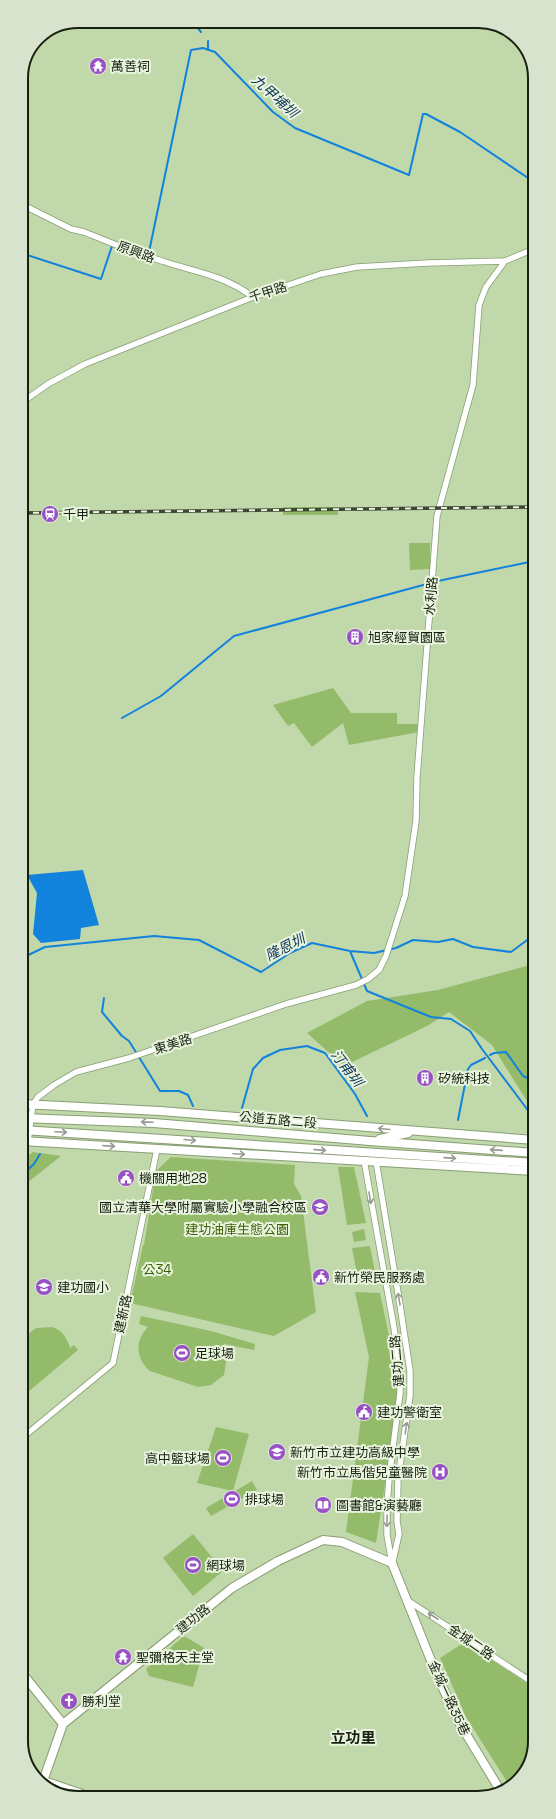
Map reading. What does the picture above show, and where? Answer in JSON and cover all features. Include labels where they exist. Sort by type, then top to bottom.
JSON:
[{"type":"street","name":"原興路","points":[[28,207],[71,228],[160,261],[220,278],[240,288],[252,297]]},
{"type":"street","name":"千甲路","points":[[28,398],[48,384],[85,364],[252,297],[321,274],[357,267],[505,261],[528,251]]},
{"type":"street","name":"水利路","points":[[368,980],[379,970],[386,956],[405,896],[416,821],[418,769],[438,516],[473,385],[479,305],[486,287],[505,261]]},
{"type":"street","name":"東美路","points":[[33,1104],[38,1097],[54,1085],[76,1072],[138,1055],[286,1004],[356,985],[368,980]]},
{"type":"street","name":"公道五路二段","points":[[28,1104],[160,1111],[528,1139]]},
{"type":"street","points":[[28,1115],[33,1104]]},
{"type":"street","name":"公道五路二段","points":[[28,1119],[154,1123],[370,1141],[528,1152]]},
{"type":"street","name":"公道五路二段","points":[[28,1130],[528,1163]]},
{"type":"street","points":[[370,1141],[418,1131]]},
{"type":"street","points":[[28,1141],[364,1160],[528,1172]]},
{"type":"street","name":"建新路","points":[[28,1433],[113,1363],[157,1149]]},
{"type":"street","name":"建功二路","points":[[364,1160],[394,1328],[400,1372],[400,1393],[389,1478],[387,1535],[392,1563],[407,1600]]},
{"type":"street","name":"建功二路","points":[[376,1161],[410,1371],[410,1396],[398,1479],[397,1521],[399,1534],[392,1563]]},
{"type":"street","name":"建功路","points":[[63,1724],[232,1588],[278,1561],[323,1540],[342,1542],[392,1563]]},
{"type":"street","name":"金城二路","points":[[407,1600],[528,1679]]},
{"type":"street","name":"金城一路35巷","points":[[407,1600],[438,1678],[460,1724],[498,1787]]},
{"type":"street","points":[[28,1680],[63,1724],[43,1776]]},
{"type":"street","points":[[58,1786],[68,1790]]},
{"type":"green space","points":[[283,507],[338,507],[338,515],[283,515]]},
{"type":"green space","points":[[409,543],[430,543],[430,569],[410,570]]},
{"type":"green space","points":[[333,688],[351,713],[397,713],[397,724],[420,724],[419,732],[349,745],[343,723],[312,747],[294,723],[288,726],[273,705]]},
{"type":"green space","points":[[528,966],[528,1103],[492,1045],[449,1012],[427,1026],[344,1066],[307,1033],[367,1001],[438,990]]},
{"type":"green space","points":[[33,1152],[61,1156],[28,1182],[28,1156]]},
{"type":"green space","name":"建功油庫生態公園","points":[[171,1157],[295,1165],[294,1184],[301,1196],[316,1312],[274,1336],[130,1303],[144,1245],[156,1171]]},
{"type":"green space","points":[[338,1167],[354,1167],[366,1223],[347,1225]]},
{"type":"green space","points":[[364,1229],[366,1240],[354,1242],[352,1232]]},
{"type":"green space","points":[[370,1246],[377,1282],[359,1284],[352,1248]]},
{"type":"green space","points":[[355,1292],[380,1293],[400,1388],[376,1543],[346,1532],[369,1357]]},
{"type":"green space","points":[[141,1316],[211,1331],[255,1344],[254,1350],[224,1344],[227,1356],[224,1375],[211,1385],[198,1387],[150,1371],[145,1366],[139,1355],[138,1349],[141,1338],[148,1327],[139,1324]]},
{"type":"green space","points":[[52,1327],[59,1330],[64,1334],[70,1348],[74,1345],[78,1350],[28,1392],[28,1334],[36,1328]]},
{"type":"green space","name":"高中籃球場","points":[[216,1427],[249,1434],[233,1491],[197,1483]]},
{"type":"green space","name":"排球場","points":[[252,1481],[257,1490],[211,1516],[206,1508]]},
{"type":"green space","name":"網球場","points":[[193,1534],[223,1571],[193,1596],[163,1558]]},
{"type":"green space","points":[[184,1636],[204,1648],[193,1687],[149,1676],[146,1669]]},
{"type":"green space","points":[[465,1642],[528,1684],[528,1748],[523,1763],[518,1771],[507,1782],[466,1717],[440,1658]]},
{"type":"water","points":[[83,870],[99,925],[81,928],[80,939],[41,943],[33,934],[37,893],[28,875]]},
{"type":"waterway","points":[[198,28],[201,32]]},
{"type":"waterway","name":"九甲埔圳","points":[[208,41],[208,50]]},
{"type":"waterway","name":"九甲埔圳","points":[[149,252],[191,50],[203,48],[215,52],[273,112],[295,128],[409,175],[423,114],[426,114],[460,132],[528,178]]},
{"type":"waterway","points":[[28,255],[101,279],[112,246]]},
{"type":"waterway","points":[[438,581],[528,562]]},
{"type":"waterway","points":[[122,718],[161,696],[234,636],[427,584]]},
{"type":"waterway","name":"隆恩圳","points":[[28,955],[45,947],[154,936],[199,940],[261,972],[290,953],[312,943],[350,951],[374,953],[396,948],[413,940],[438,942],[453,939],[473,947],[511,952],[528,939]]},
{"type":"waterway","points":[[350,951],[367,991],[431,1017],[451,1019],[470,1031],[528,1110]]},
{"type":"waterway","points":[[104,998],[102,1012],[122,1036],[129,1041],[160,1091],[179,1091],[188,1095],[193,1106]]},
{"type":"waterway","name":"汀甫圳","points":[[242,1108],[253,1069],[263,1058],[280,1050],[307,1046],[325,1053],[355,1094],[367,1116]]},
{"type":"waterway","name":"汀甫圳","points":[[490,1055],[494,1053],[506,1052],[523,1076],[528,1078]]},
{"type":"waterway","name":"汀甫圳","points":[[458,1120],[468,1069],[471,1065],[485,1058]]},
{"type":"waterway","name":"汀甫圳","points":[[28,1170],[34,1164],[40,1154]]},
{"type":"railway","points":[[28,513],[528,507]]},
{"type":"place","name":"萬善祠","points":[[98,66]]},
{"type":"place","name":"千甲","points":[[50,514]]},
{"type":"place","name":"旭家經貿園區","points":[[355,637]]},
{"type":"place","name":"矽統科技","points":[[425,1078]]},
{"type":"place","name":"機關用地28","points":[[126,1178]]},
{"type":"place","name":"國立清華大學附屬實驗小學融合校區","points":[[320,1207]]},
{"type":"place","name":"新竹榮民服務處","points":[[321,1277]]},
{"type":"place","name":"建功國小","points":[[44,1287]]},
{"type":"place","name":"足球場","points":[[182,1353]]},
{"type":"place","name":"建功警衛室","points":[[364,1412]]},
{"type":"place","name":"新竹市立建功高級中學","points":[[277,1452]]},
{"type":"place","name":"高中籃球場","points":[[223,1458]]},
{"type":"place","name":"新竹市立馬偕兒童醫院","points":[[440,1472]]},
{"type":"place","name":"排球場","points":[[232,1499]]},
{"type":"place","name":"圖書館&演藝廳","points":[[323,1505]]},
{"type":"place","name":"網球場","points":[[193,1565]]},
{"type":"place","name":"聖彌格天主堂","points":[[123,1657]]},
{"type":"place","name":"勝利堂","points":[[69,1701]]},
{"type":"district","name":"立功里","points":[[353,1737]]},
{"type":"park label","name":"公34","points":[[157,1269]]}]
